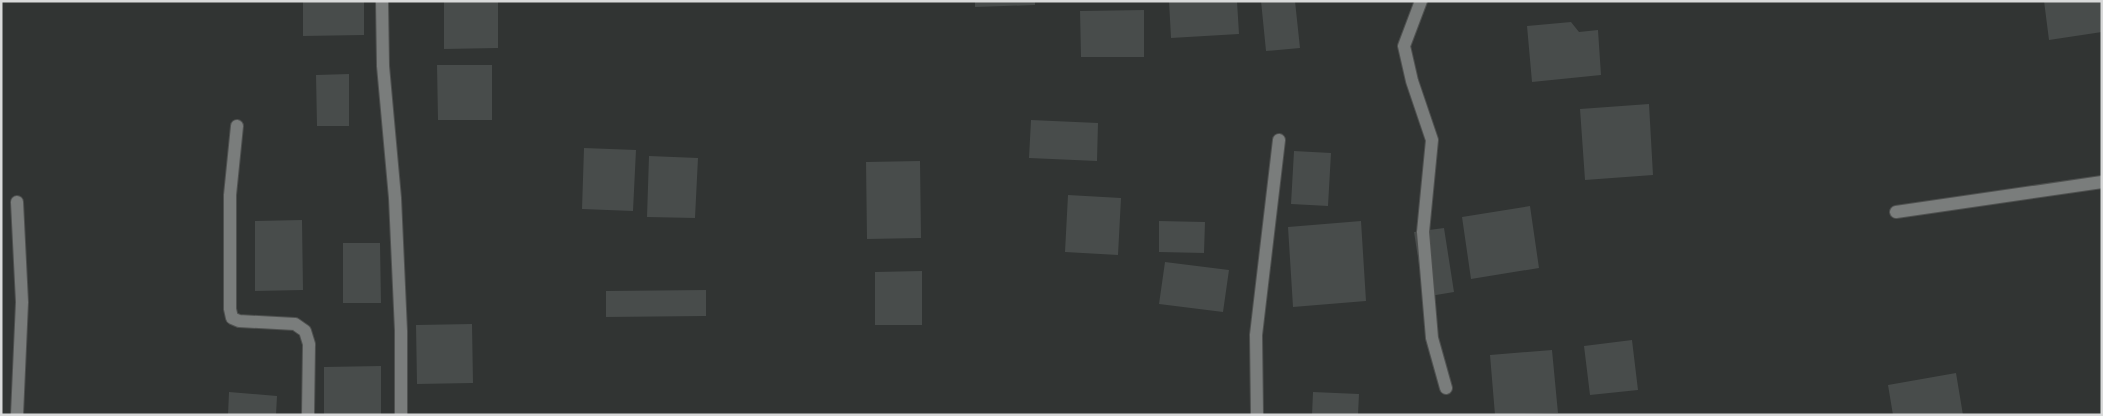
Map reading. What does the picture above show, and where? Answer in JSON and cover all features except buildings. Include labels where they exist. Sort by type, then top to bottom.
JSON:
[{"type":"street","points":[[382,1],[383,66],[394,198],[401,331],[401,415]]},
{"type":"street","points":[[1421,1],[1404,46],[1412,81],[1432,140],[1423,232],[1432,338],[1446,388]]},
{"type":"street","points":[[236,126],[230,195],[230,309],[232,318],[240,321],[295,324],[305,331],[309,344],[308,415]]},
{"type":"street","points":[[1257,415],[1256,335],[1279,140]]},
{"type":"street","points":[[1896,212],[2102,182]]},
{"type":"street","points":[[17,202],[22,302],[17,415]]}]
